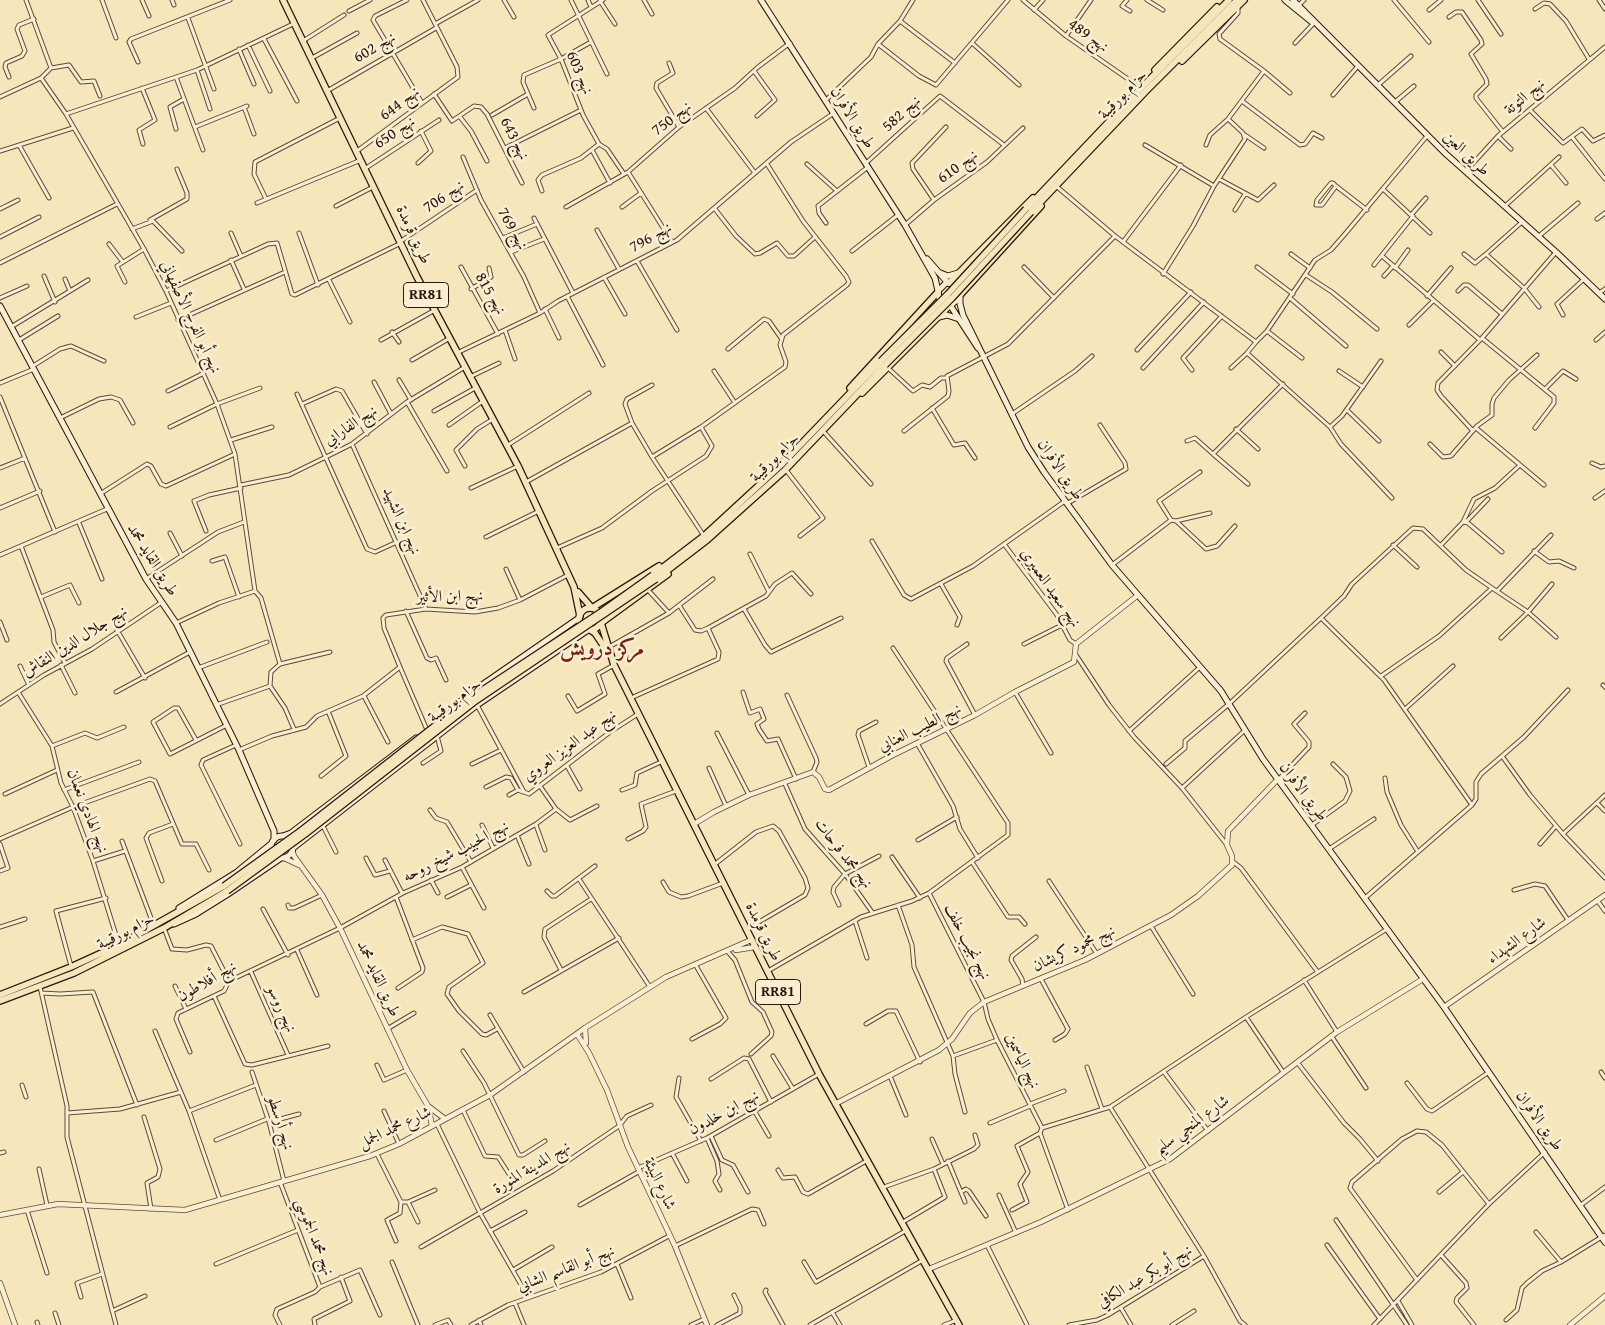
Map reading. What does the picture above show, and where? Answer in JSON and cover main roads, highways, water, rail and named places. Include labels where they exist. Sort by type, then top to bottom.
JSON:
[{"type":"main road","name":"طريق قرمدة","points":[[283,0],[435,310],[508,444],[574,587],[580,617]]},
{"type":"main road","name":"طريق الأفران","points":[[761,0],[905,225],[935,278],[938,291]]},
{"type":"main road","points":[[1143,88],[1162,60],[1224,0]]},
{"type":"main road","name":"حزام بورقيبة","points":[[1192,41],[1229,0]]},
{"type":"main road","points":[[1143,88],[1175,67],[1237,3],[1244,0]]},
{"type":"main road","name":"طريق العين","points":[[1285,0],[1305,19],[1314,23]]},
{"type":"main road","name":"طريق العين","points":[[1292,0],[1427,136],[1585,278],[1605,300]]},
{"type":"main road","name":"حزام بورقيبة","points":[[686,553],[826,422],[952,298],[1029,210],[1143,88],[1192,41],[1237,3]]},
{"type":"main road","points":[[826,422],[860,376],[943,284],[948,283],[1022,206],[1054,184]]},
{"type":"main road","points":[[885,364],[960,297],[1035,214],[1054,184]]},
{"type":"main road","name":"طريق الأفران","points":[[920,251],[948,283]]},
{"type":"main road","points":[[936,271],[948,276],[958,273]]},
{"type":"main road","points":[[948,283],[956,285],[960,297]]},
{"type":"main road","points":[[938,291],[941,301],[950,305]]},
{"type":"main road","name":"طريق الأفران","points":[[960,297],[961,308],[1032,453],[1112,565],[1201,666],[1229,704],[1244,731],[1277,780],[1312,824],[1444,1007],[1604,1238]]},
{"type":"main road","name":"طريق الأفران","points":[[950,305],[984,357]]},
{"type":"main road","name":"طريق القايد محمد","points":[[0,306],[107,509],[146,579],[176,623],[191,652],[225,726],[237,747],[274,831],[273,842]]},
{"type":"main road","points":[[936,319],[947,315],[960,320]]},
{"type":"main road","name":"حزام بورقيبة","points":[[0,1000],[41,990],[163,925],[225,888],[472,697],[655,577],[686,553],[785,470],[822,430],[826,422]]},
{"type":"main road","points":[[589,630],[597,628],[601,623],[648,590],[686,553]]},
{"type":"main road","points":[[580,617],[586,609],[592,608],[686,553]]},
{"type":"main road","name":"طريق قرمدة","points":[[574,587],[592,608]]},
{"type":"main road","name":"RR81","points":[[592,608],[599,612],[601,623]]},
{"type":"main road","name":"حزام بورقيبة","points":[[282,836],[291,833],[427,730],[469,694],[580,617]]},
{"type":"main road","name":"RR81","points":[[580,617],[580,624],[589,630]]},
{"type":"main road","name":"طريق قرمدة","points":[[601,623],[614,665],[819,1074],[908,1229],[958,1322]]},
{"type":"main road","name":"طريق قرمدة","points":[[589,630],[595,633],[608,650]]},
{"type":"main road","name":"حزام بورقيبة","points":[[293,849],[477,704],[589,630]]},
{"type":"main road","points":[[496,676],[502,688]]},
{"type":"main road","points":[[387,759],[394,769]]},
{"type":"main road","points":[[163,925],[196,914],[293,849],[289,839],[274,831]]},
{"type":"main road","points":[[163,925],[177,910],[237,872],[282,836]]},
{"type":"main road","points":[[273,842],[272,852],[282,858]]},
{"type":"main road","name":"حزام بورقيبة","points":[[0,995],[71,968],[155,927],[163,925]]},
{"type":"district","name":"مركز درويش","points":[[602,650]]}]
